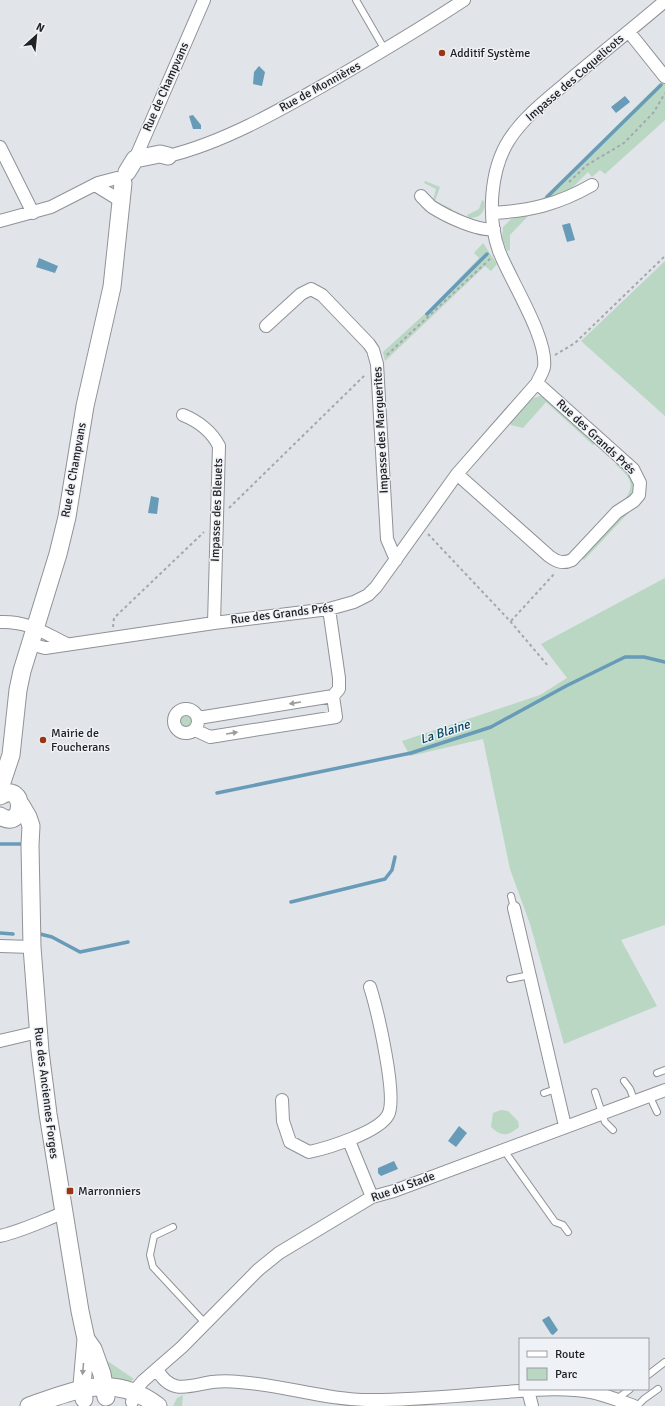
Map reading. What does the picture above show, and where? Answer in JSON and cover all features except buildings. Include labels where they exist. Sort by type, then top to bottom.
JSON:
[{"type":"street","name":"Rue de Champvans","points":[[0,788],[11,754],[18,690],[22,671],[37,640],[67,517],[85,406],[112,287],[120,201],[126,173],[144,137],[204,0]]},
{"type":"street","name":"Rue de Monnières","points":[[126,173],[161,160],[164,155],[216,140],[245,127],[385,50],[464,0]]},
{"type":"street","name":"Impasse des Coquelicots","points":[[544,366],[543,353],[537,334],[499,251],[494,229],[493,213],[492,194],[495,177],[508,141],[517,129],[540,105],[665,1]]},
{"type":"street","name":"Impasse des Coquelicots","points":[[629,32],[665,77]]},
{"type":"street","points":[[144,137],[150,150],[164,155]]},
{"type":"street","points":[[0,147],[33,213]]},
{"type":"street","points":[[0,221],[33,213],[63,202],[95,185],[126,173]]},
{"type":"street","points":[[95,185],[120,201]]},
{"type":"street","points":[[493,213],[523,210],[555,203],[592,185]]},
{"type":"street","points":[[421,196],[431,206],[469,225],[487,230],[494,229]]},
{"type":"street","name":"Impasse des Marguerites","points":[[266,326],[301,294],[311,289],[322,295],[373,350],[377,364],[387,539],[396,560]]},
{"type":"street","name":"Rue des Grands Prés","points":[[37,640],[66,644],[214,623],[329,609],[354,602],[368,595],[396,560],[457,474],[537,383],[544,366]]},
{"type":"street","name":"Rue des Grands Prés","points":[[537,383],[633,469],[640,483],[639,495],[634,501],[617,512],[572,560],[560,563]]},
{"type":"street","name":"Impasse des Bleuets","points":[[184,415],[195,420],[212,436],[219,446],[214,623]]},
{"type":"street","points":[[457,474],[549,556],[560,563]]},
{"type":"street","points":[[195,730],[210,737],[336,717],[333,696],[338,688],[339,678],[329,609]]},
{"type":"street","points":[[0,622],[17,622],[37,640],[66,644]]},
{"type":"street","points":[[198,718],[333,696]]},
{"type":"street","points":[[188,709],[195,713],[198,718],[198,725],[195,730],[186,733],[179,731],[175,725],[175,718],[180,711],[188,709]]},
{"type":"street","name":"Rue de Champvans","points":[[11,754],[20,802]]},
{"type":"street","points":[[0,796],[5,793],[12,794],[20,802],[19,811],[15,816],[2,818]]},
{"type":"street","name":"Rue des Anciennes Forges","points":[[20,802],[31,826],[32,947],[38,1032],[48,1114],[63,1213],[86,1339],[83,1394]]},
{"type":"street","points":[[2,818],[22,831],[30,845]]},
{"type":"street","points":[[512,902],[530,975],[552,1093],[565,1126]]},
{"type":"street","points":[[0,946],[32,947]]},
{"type":"street","points":[[282,1100],[283,1121],[290,1142],[309,1152],[349,1141],[382,1122],[387,1117],[391,1106],[378,1013],[370,987]]},
{"type":"street","points":[[0,1041],[38,1032]]},
{"type":"street","name":"Rue du Stade","points":[[136,1400],[143,1381],[205,1324],[258,1270],[279,1253],[372,1197],[394,1191],[665,1090]]},
{"type":"street","points":[[349,1141],[372,1197]]},
{"type":"street","points":[[0,1236],[18,1232],[63,1213]]},
{"type":"street","name":"Rue des Anciennes Forges","points":[[86,1339],[93,1349],[102,1374],[105,1391]]},
{"type":"street","points":[[157,1369],[166,1382],[172,1386],[181,1388],[213,1382],[241,1382],[345,1399],[373,1400],[528,1390],[589,1392],[617,1399],[634,1406]]},
{"type":"street","points":[[528,1390],[532,1406]]},
{"type":"street","points":[[35,1405],[83,1394],[105,1391],[158,1406]]},
{"type":"street","points":[[63,1406],[83,1394]]},
{"type":"lane","points":[[356,0],[385,50]]},
{"type":"lane","points":[[510,980],[530,975]]},
{"type":"lane","points":[[657,1073],[665,1070]]},
{"type":"lane","points":[[624,1081],[630,1089],[635,1102]]},
{"type":"lane","points":[[595,1092],[605,1122],[613,1130]]},
{"type":"lane","points":[[650,1096],[658,1112]]},
{"type":"lane","points":[[503,1150],[555,1222],[563,1226],[568,1232]]},
{"type":"lane","points":[[173,1227],[154,1236],[150,1254],[153,1266],[205,1324]]},
{"type":"lane","points":[[649,1374],[665,1362]]},
{"type":"lane","points":[[637,1406],[658,1389]]},
{"type":"lane","points":[[617,1399],[629,1390]]},
{"type":"path","points":[[566,186],[587,165],[624,143],[654,112],[665,93]]},
{"type":"path","points":[[112,638],[114,618],[377,364],[499,251]]},
{"type":"path","points":[[544,366],[556,354],[575,343],[665,256]]},
{"type":"path","points":[[420,525],[510,621],[549,667]]},
{"type":"path","points":[[510,621],[555,572],[560,563]]},
{"type":"green space","points":[[652,71],[657,72],[665,83],[665,120],[605,174],[600,170],[592,177],[588,172],[566,194],[537,204],[661,82]]},
{"type":"green space","points":[[425,181],[440,187],[435,201],[452,209],[451,211],[438,206],[433,200],[436,189],[424,183]]},
{"type":"green space","points":[[482,200],[484,201],[484,208],[481,214],[473,218],[469,218],[467,215],[479,209]]},
{"type":"green space","points":[[530,214],[510,235],[510,250],[507,251],[502,238],[503,227],[511,219]]},
{"type":"green space","points":[[483,243],[497,264],[491,271],[485,266],[385,361],[383,352],[429,310],[479,258],[474,253]]},
{"type":"green space","points":[[665,261],[665,416],[581,341]]},
{"type":"green space","points":[[540,396],[547,397],[595,443],[593,445],[546,402],[523,428],[511,425],[509,421],[528,400]]},
{"type":"green space","points":[[618,462],[632,474],[636,492],[620,505],[629,493],[630,483],[629,478],[615,464]]},
{"type":"green space","points":[[632,509],[584,560],[582,558],[620,514]]},
{"type":"green space","points":[[665,578],[665,925],[621,940],[657,1006],[564,1044],[530,924],[510,869],[483,739],[410,756],[402,741],[540,695],[567,678],[541,644]]},
{"type":"green space","points":[[184,716],[188,716],[192,722],[188,728],[184,728],[180,724],[180,720]]},
{"type":"green space","points":[[501,1110],[508,1111],[518,1121],[519,1127],[508,1134],[502,1134],[491,1127],[493,1113]]},
{"type":"green space","points":[[109,1362],[134,1379],[123,1384],[115,1382],[108,1374],[103,1364]]},
{"type":"green space","points":[[183,1395],[182,1406],[173,1406],[177,1398]]},
{"type":"water","points":[[259,66],[265,72],[262,86],[253,84],[254,72]]},
{"type":"water","points":[[625,96],[630,102],[616,113],[611,107]]},
{"type":"water","points":[[193,115],[201,125],[201,129],[193,129],[189,116]]},
{"type":"water","points":[[570,223],[575,240],[567,242],[562,225]]},
{"type":"water","points":[[39,258],[58,266],[55,273],[36,267]]},
{"type":"water","points":[[151,496],[159,498],[157,514],[148,513]]},
{"type":"water","points":[[459,1126],[467,1133],[456,1147],[448,1141]]},
{"type":"water","points":[[394,1161],[398,1169],[381,1176],[378,1173],[378,1168]]},
{"type":"water","points":[[549,1316],[558,1330],[553,1335],[542,1320]]},
{"type":"waterway","points":[[547,197],[661,85]]},
{"type":"waterway","points":[[427,314],[487,254]]},
{"type":"waterway","name":"La Blaine","points":[[217,793],[411,753],[491,727],[566,686],[625,657],[644,657],[665,662]]},
{"type":"waterway","name":"La Blaine","points":[[0,844],[21,844]]},
{"type":"waterway","name":"La Blaine","points":[[291,902],[385,879],[392,870],[395,857]]},
{"type":"waterway","name":"La Blaine","points":[[0,933],[13,934]]},
{"type":"waterway","name":"La Blaine","points":[[40,934],[52,937],[80,952],[128,942]]},
{"type":"place","name":"Additif Système","points":[[442,53]]},
{"type":"place","name":"Mairie de Foucherans","points":[[43,740]]},
{"type":"place","name":"Marronniers","points":[[70,1191]]}]
